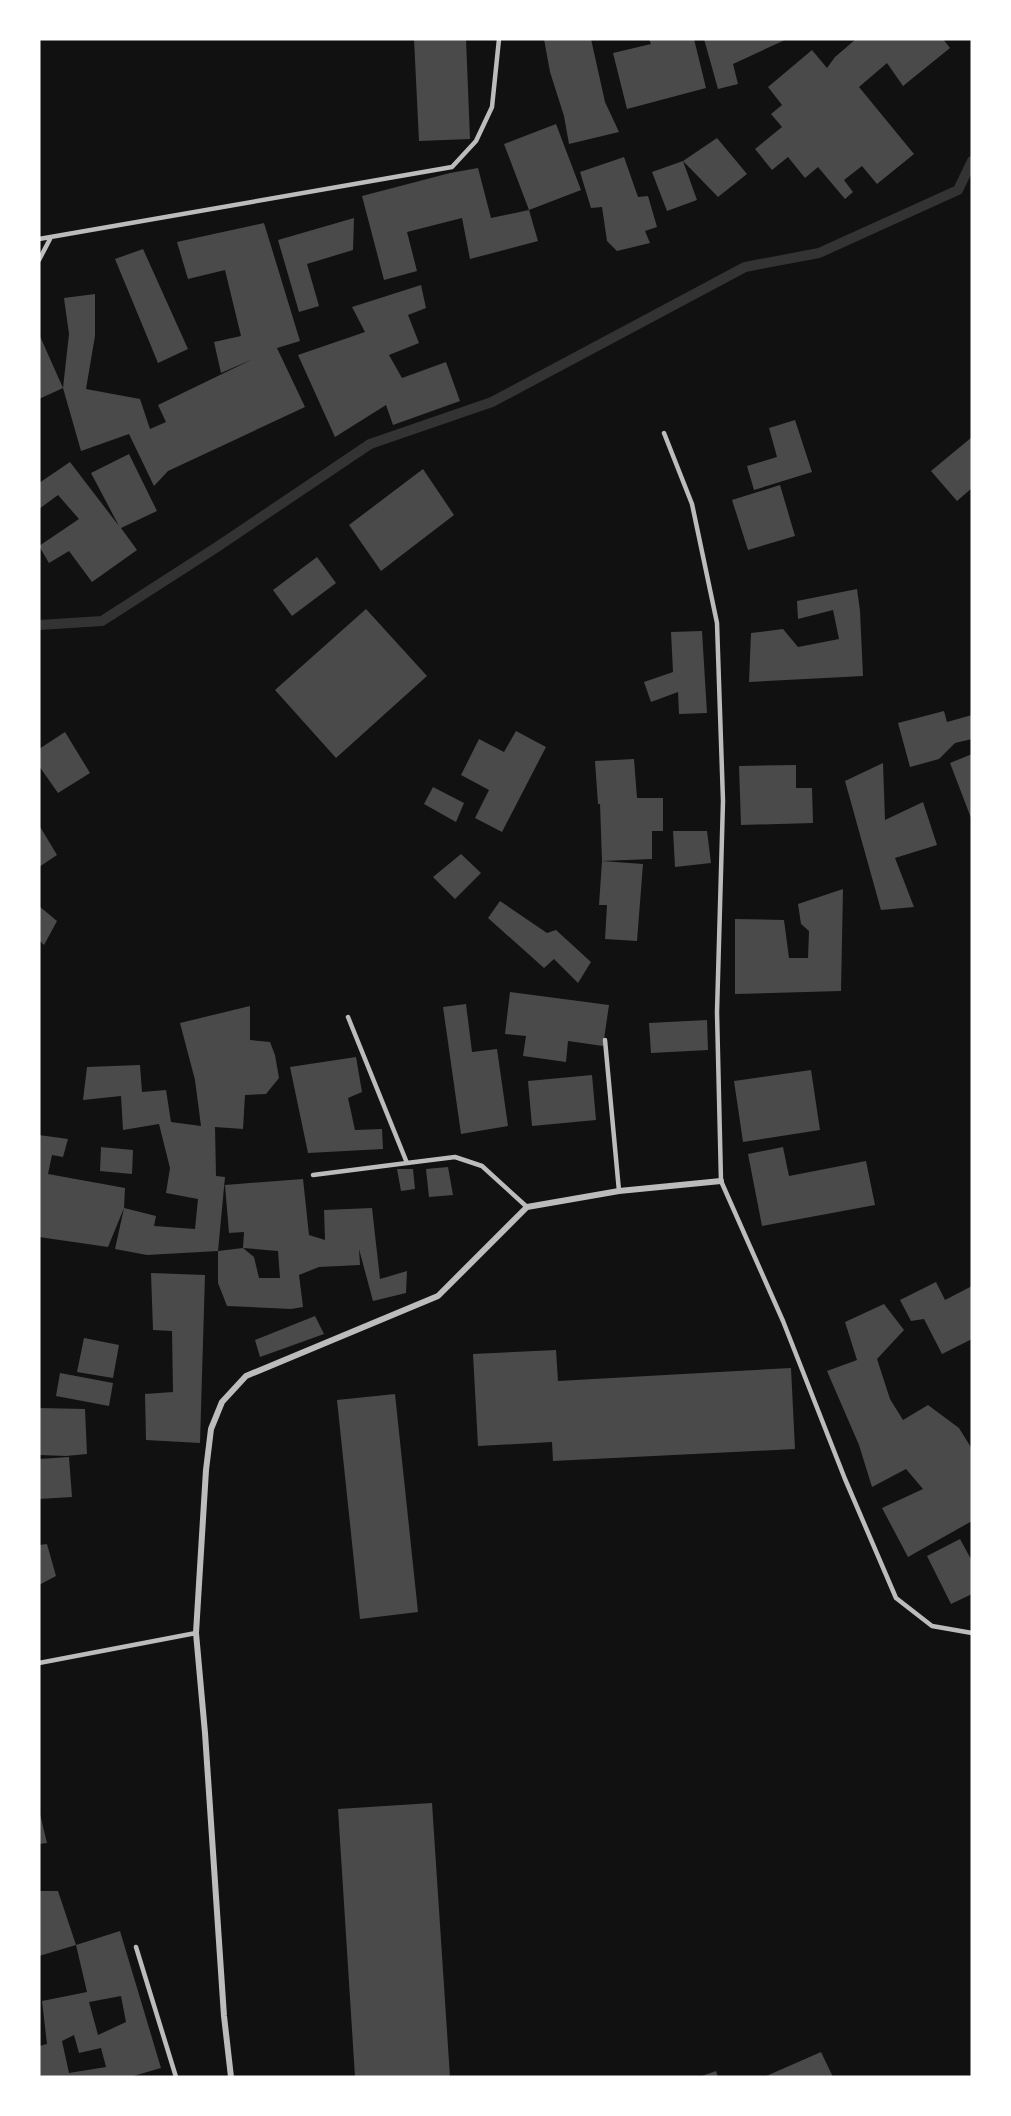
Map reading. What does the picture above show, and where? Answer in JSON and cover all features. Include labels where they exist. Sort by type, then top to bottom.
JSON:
[{"type":"street","points":[[231,2077],[224,2016],[206,1745],[196,1633],[206,1470],[211,1429],[222,1401],[246,1376],[438,1296],[527,1208],[619,1191],[721,1181]]},
{"type":"lane","points":[[39,240],[452,167],[476,141],[492,107],[499,39]]},
{"type":"lane","points":[[39,260],[50,239]]},
{"type":"lane","points":[[664,433],[692,504],[717,623],[723,801],[717,1012],[721,1181],[783,1321],[845,1479],[896,1598],[932,1626],[972,1633]]},
{"type":"lane","points":[[348,1017],[407,1163]]},
{"type":"lane","points":[[605,1040],[619,1191]]},
{"type":"lane","points":[[313,1175],[455,1157],[482,1166],[527,1208]]},
{"type":"lane","points":[[39,1663],[196,1633]]},
{"type":"lane","points":[[136,1947],[176,2077]]},
{"type":"building","points":[[414,39],[466,39],[470,139],[419,141]]},
{"type":"building","points":[[544,39],[591,39],[605,102],[619,132],[569,144],[564,116],[550,72]]},
{"type":"building","points":[[649,39],[694,39],[706,88],[627,109],[613,53],[651,44]]},
{"type":"building","points":[[704,39],[787,39],[733,64],[738,84],[718,89]]},
{"type":"building","points":[[856,39],[943,39],[950,48],[903,86],[887,63],[859,87],[914,154],[877,184],[862,166],[844,180],[853,192],[845,199],[818,167],[805,178],[788,157],[772,170],[755,149],[782,127],[771,114],[782,105],[768,87],[812,50],[827,68],[835,57]]},
{"type":"building","points":[[556,124],[581,190],[529,210],[504,144]]},
{"type":"building","points":[[717,138],[747,174],[718,197],[683,161]]},
{"type":"building","points":[[624,157],[638,197],[648,196],[657,227],[645,231],[650,243],[617,251],[607,241],[602,207],[591,208],[580,172]]},
{"type":"building","points":[[683,161],[697,200],[667,211],[652,172]]},
{"type":"building","points":[[478,168],[491,218],[529,210],[538,241],[470,259],[462,218],[407,232],[417,271],[384,280],[362,196]]},
{"type":"building","points":[[354,218],[353,250],[307,264],[319,306],[299,312],[278,240]]},
{"type":"building","points":[[264,223],[300,341],[277,348],[305,407],[168,471],[154,486],[129,434],[81,451],[63,388],[69,334],[64,298],[95,294],[95,336],[86,389],[140,399],[150,429],[166,422],[158,405],[253,359],[221,373],[214,342],[241,336],[225,270],[188,279],[177,242]]},
{"type":"building","points":[[143,249],[188,349],[158,363],[115,259]]},
{"type":"building","points":[[421,285],[426,308],[408,315],[419,343],[389,355],[402,378],[446,362],[460,401],[393,425],[386,405],[335,437],[298,355],[365,332],[352,307]]},
{"type":"building","points":[[39,334],[63,388],[39,399]]},
{"type":"building","points":[[795,420],[812,472],[754,490],[747,466],[777,457],[769,428]]},
{"type":"building","points":[[972,437],[972,488],[957,501],[931,471]]},
{"type":"building","points":[[129,454],[157,511],[121,528],[137,550],[92,582],[69,551],[49,563],[39,546],[79,519],[58,495],[39,509],[39,483],[70,462],[119,526],[91,473]]},
{"type":"building","points":[[423,469],[454,515],[381,571],[349,525]]},
{"type":"building","points":[[780,485],[795,536],[748,550],[732,500]]},
{"type":"building","points":[[317,557],[336,583],[292,616],[273,590]]},
{"type":"building","points":[[857,589],[863,676],[749,682],[751,633],[783,629],[798,647],[839,639],[833,610],[798,619],[797,601]]},
{"type":"building","points":[[366,609],[427,676],[336,758],[275,690]]},
{"type":"building","points":[[702,631],[707,713],[679,714],[678,692],[651,702],[644,682],[673,672],[671,632]]},
{"type":"building","points":[[944,711],[947,722],[972,715],[972,739],[955,743],[939,759],[910,767],[898,723]]},
{"type":"building","points":[[516,731],[546,747],[502,832],[475,818],[489,790],[461,775],[479,739],[504,752]]},
{"type":"building","points":[[65,732],[90,773],[58,793],[39,766],[39,749]]},
{"type":"building","points":[[972,754],[972,818],[971,818],[950,763]]},
{"type":"building","points":[[634,759],[637,798],[663,798],[663,831],[652,831],[652,859],[602,861],[600,804],[598,804],[595,761]]},
{"type":"building","points":[[883,763],[885,820],[923,802],[937,845],[895,858],[914,907],[881,910],[845,781]]},
{"type":"building","points":[[796,765],[796,788],[812,788],[813,823],[741,825],[739,766]]},
{"type":"building","points":[[433,787],[464,803],[456,822],[424,804]]},
{"type":"building","points":[[39,825],[57,855],[39,867]]},
{"type":"building","points":[[673,831],[707,831],[711,863],[675,867]]},
{"type":"building","points":[[461,854],[481,873],[455,899],[433,877]]},
{"type":"building","points":[[602,861],[643,864],[637,941],[605,939],[607,905],[599,905]]},
{"type":"building","points":[[843,889],[841,991],[735,994],[735,919],[784,920],[789,958],[808,958],[809,931],[801,924],[798,904]]},
{"type":"building","points":[[500,901],[547,933],[556,930],[591,962],[578,983],[554,959],[544,968],[488,918]]},
{"type":"building","points":[[39,906],[57,921],[44,945],[39,940]]},
{"type":"building","points":[[510,992],[609,1005],[603,1046],[568,1041],[566,1062],[523,1056],[526,1036],[505,1034]]},
{"type":"building","points":[[466,1004],[472,1052],[497,1049],[508,1126],[461,1134],[443,1007]]},
{"type":"building","points":[[250,1006],[250,1040],[270,1042],[279,1078],[266,1094],[245,1095],[243,1129],[215,1127],[216,1176],[225,1177],[218,1251],[147,1255],[115,1249],[124,1208],[156,1216],[154,1226],[195,1229],[198,1199],[166,1193],[170,1168],[159,1124],[123,1130],[121,1096],[83,1100],[87,1067],[140,1065],[142,1092],[166,1090],[171,1122],[201,1126],[195,1080],[180,1023]]},
{"type":"building","points":[[707,1020],[708,1050],[651,1053],[649,1023]]},
{"type":"building","points":[[356,1057],[362,1092],[348,1098],[355,1130],[382,1129],[383,1149],[308,1153],[290,1067]]},
{"type":"building","points":[[811,1070],[820,1130],[743,1142],[734,1081]]},
{"type":"building","points":[[592,1075],[596,1120],[532,1126],[528,1081]]},
{"type":"building","points":[[39,1135],[68,1139],[63,1157],[52,1155],[48,1174],[125,1188],[124,1208],[108,1247],[39,1237]]},
{"type":"building","points":[[101,1147],[133,1150],[132,1174],[100,1171]]},
{"type":"building","points":[[783,1147],[789,1176],[866,1161],[875,1205],[762,1226],[748,1154]]},
{"type":"building","points":[[448,1167],[453,1195],[429,1197],[426,1169]]},
{"type":"building","points":[[397,1169],[413,1169],[415,1189],[401,1191]]},
{"type":"building","points":[[303,1179],[309,1235],[325,1240],[324,1210],[372,1208],[380,1279],[407,1271],[406,1293],[373,1301],[359,1249],[360,1265],[319,1267],[299,1275],[303,1307],[291,1309],[227,1306],[218,1283],[218,1251],[243,1248],[244,1232],[229,1233],[225,1185]],"holes":[[[243,1248],[278,1251],[280,1278],[259,1278],[254,1257]]]},
{"type":"building","points":[[151,1273],[205,1275],[200,1443],[146,1440],[145,1394],[173,1392],[172,1331],[153,1330]]},
{"type":"building","points":[[936,1282],[945,1300],[972,1286],[972,1339],[942,1354],[924,1319],[911,1321],[900,1300]]},
{"type":"building","points":[[884,1304],[904,1330],[877,1359],[890,1399],[903,1420],[928,1405],[959,1428],[972,1449],[972,1521],[908,1557],[882,1508],[923,1489],[906,1469],[872,1487],[859,1445],[827,1371],[857,1360],[845,1322]]},
{"type":"building","points":[[315,1316],[324,1334],[260,1357],[255,1340]]},
{"type":"building","points":[[84,1338],[119,1345],[113,1378],[77,1372]]},
{"type":"building","points":[[556,1350],[558,1381],[791,1368],[795,1449],[553,1461],[552,1442],[478,1446],[473,1354]]},
{"type":"building","points":[[60,1373],[113,1383],[109,1406],[56,1396]]},
{"type":"building","points":[[395,1394],[418,1612],[360,1619],[337,1400]]},
{"type":"building","points":[[39,1408],[85,1409],[87,1454],[39,1455]]},
{"type":"building","points":[[69,1457],[72,1497],[39,1499],[39,1459]]},
{"type":"building","points":[[960,1539],[972,1561],[972,1594],[951,1604],[927,1556]]},
{"type":"building","points":[[47,1544],[56,1576],[39,1585],[39,1545]]},
{"type":"building","points":[[432,1803],[450,2077],[355,2077],[338,1809]]},
{"type":"building","points":[[39,1810],[47,1843],[39,1844]]},
{"type":"building","points":[[39,1891],[58,1891],[76,1945],[39,1956]]},
{"type":"building","points":[[120,1931],[161,2068],[130,2077],[39,2077],[39,2046],[47,2044],[42,2001],[87,1992],[76,1945]],"holes":[[[121,1996],[126,2022],[98,2035],[89,2002]],[[74,2035],[79,2053],[101,2048],[106,2067],[69,2073],[62,2041]]]},
{"type":"building","points":[[821,2052],[833,2077],[764,2077]]},
{"type":"building","points":[[716,2071],[718,2077],[699,2077]]},
{"type":"waterway","points":[[39,625],[102,621],[370,444],[492,402],[745,267],[819,253],[958,190],[972,161]]}]
